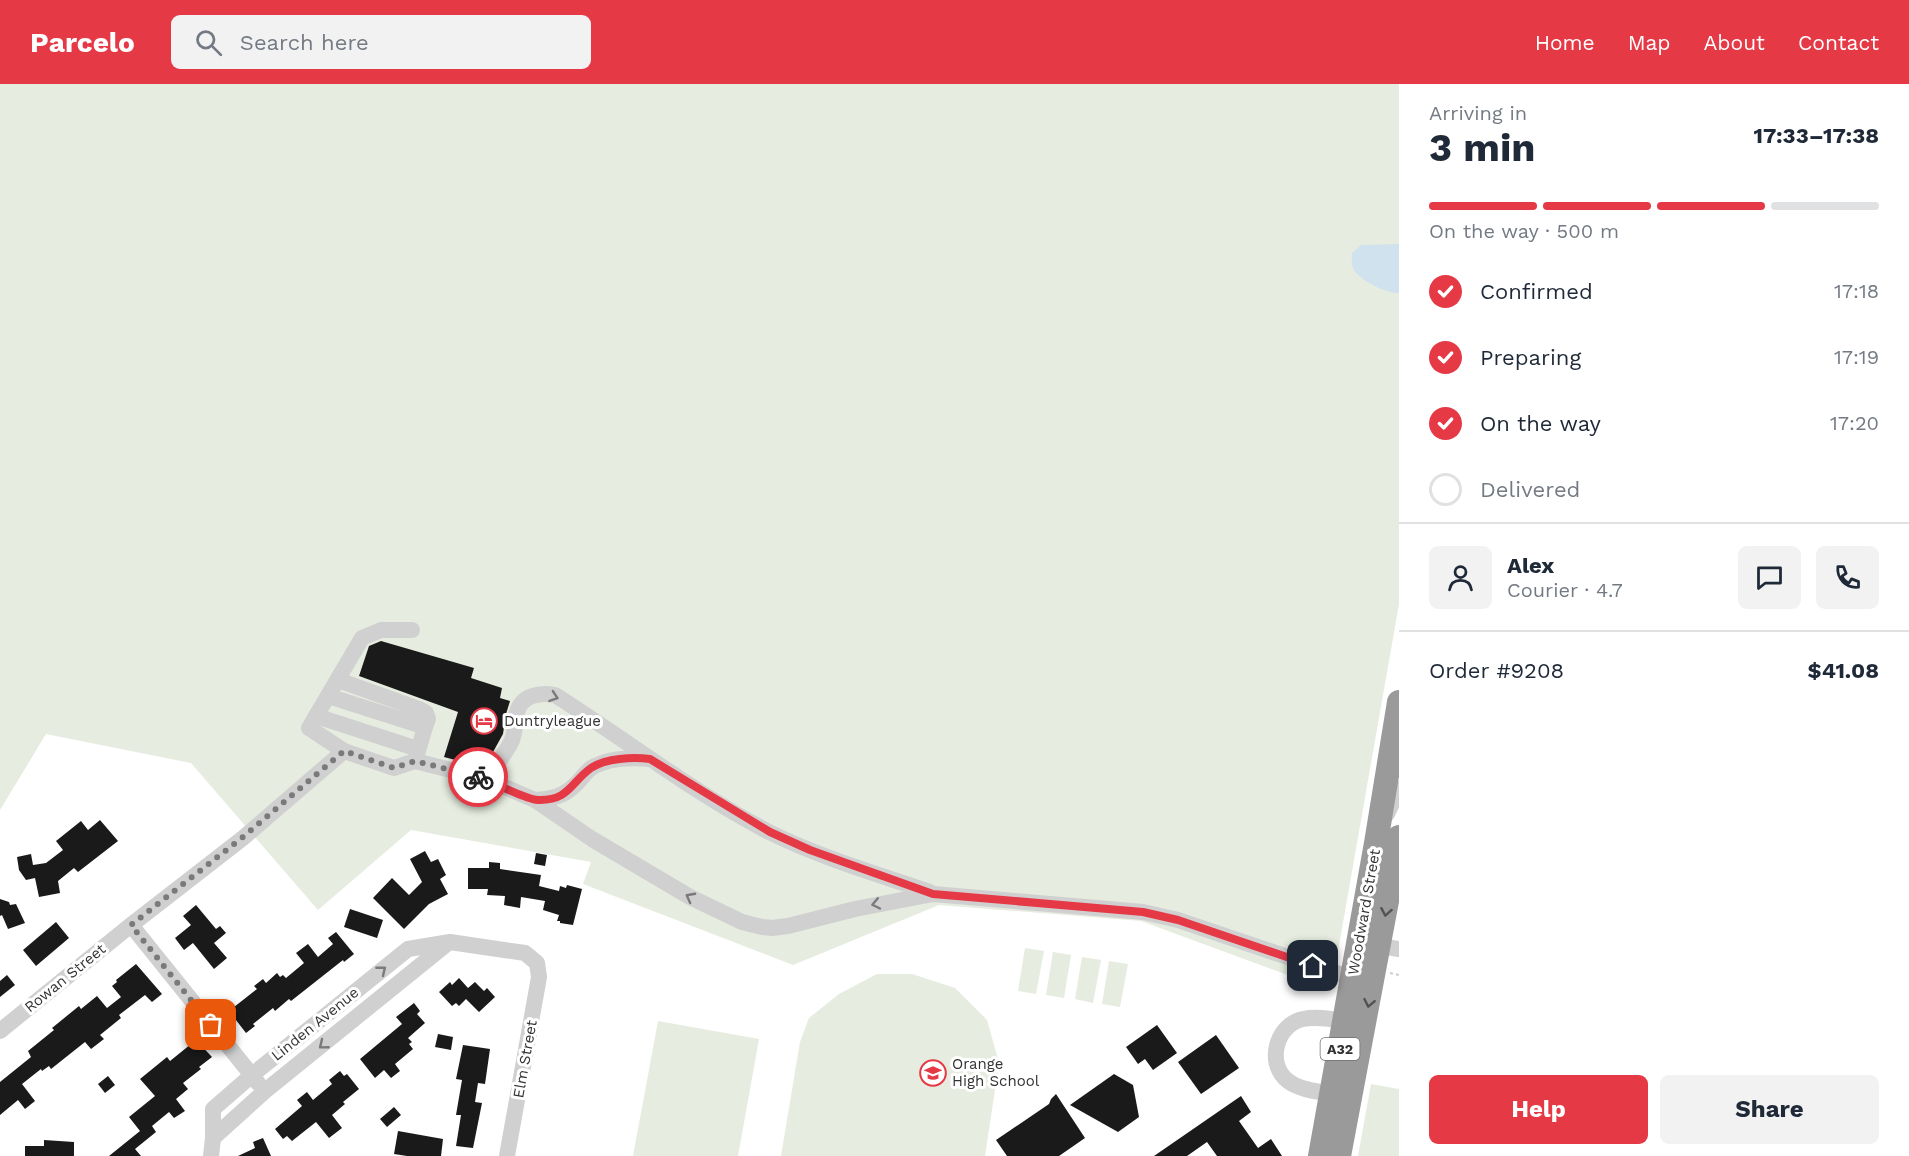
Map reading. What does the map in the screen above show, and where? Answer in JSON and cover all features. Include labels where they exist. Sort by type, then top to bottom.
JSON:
[{"type":"highway","name":"Woodward Street","points":[[1339,1156],[1379,946],[1399,702]]},
{"type":"highway","name":"Woodward Street","points":[[1320,1156],[1353,976],[1379,946]]},
{"type":"street","points":[[338,680],[426,713],[428,719],[417,755],[394,768],[344,751],[309,728],[362,638],[381,630],[412,630]]},
{"type":"street","points":[[486,780],[512,740],[517,711],[531,696],[555,695],[650,759],[770,832],[810,850],[933,894],[1143,912],[1178,920],[1335,973],[1353,976]]},
{"type":"street","points":[[328,696],[426,727]]},
{"type":"street","points":[[316,716],[535,800],[592,839],[690,897],[742,922],[772,928],[788,926],[855,909],[933,894]]},
{"type":"street","name":"Rowan Street","points":[[0,1031],[243,837],[344,751]]},
{"type":"street","points":[[535,800],[557,798],[598,764],[640,758],[650,759]]},
{"type":"street","points":[[1388,840],[1394,798],[1399,789]]},
{"type":"street","points":[[131,925],[265,1091]]},
{"type":"street","name":"Linden Avenue","points":[[213,1138],[265,1091],[450,942]]},
{"type":"street","name":"Linden Avenue","points":[[211,1156],[213,1109],[408,949],[450,942],[525,953],[537,963]]},
{"type":"street","name":"Elm Street","points":[[507,1156],[539,976],[537,963]]},
{"type":"street","points":[[344,1001],[357,1018]]},
{"type":"street","points":[[1331,1094],[1297,1086],[1285,1079],[1278,1067],[1277,1042],[1290,1024],[1301,1019],[1313,1017],[1344,1022]]},
{"type":"path","points":[[1388,973],[1399,975]]},
{"type":"shaded area","points":[[0,84],[1399,84],[1399,604],[1331,991],[1141,921],[939,905],[793,965],[583,884],[591,862],[411,830],[318,910],[191,763],[46,734],[0,810]]},
{"type":"shaded area","points":[[1025,948],[1044,951],[1036,994],[1018,991]]},
{"type":"shaded area","points":[[1053,952],[1071,955],[1064,998],[1046,995]]},
{"type":"shaded area","points":[[1082,957],[1101,960],[1093,1003],[1075,999]]},
{"type":"shaded area","points":[[1109,961],[1128,964],[1120,1007],[1102,1004]]},
{"type":"shaded area","points":[[877,974],[912,974],[955,988],[987,1020],[999,1063],[985,1156],[781,1156],[800,1042],[809,1018],[839,994]]},
{"type":"shaded area","points":[[658,1021],[759,1039],[738,1156],[633,1156]]},
{"type":"shaded area","points":[[1371,1084],[1399,1089],[1399,1156],[1358,1156]]},
{"type":"water","points":[[1399,244],[1399,293],[1373,285],[1356,273],[1353,268],[1352,253],[1361,245]]},
{"type":"building","points":[[381,641],[474,668],[471,678],[502,688],[500,698],[510,701],[503,734],[493,752],[480,749],[472,761],[463,762],[444,757],[458,712],[359,676],[369,646]]},
{"type":"building","points":[[100,820],[118,841],[78,872],[74,868],[58,881],[60,893],[39,897],[35,878],[26,880],[19,870],[17,857],[31,854],[33,865],[46,863],[63,850],[56,841],[81,821],[88,830]]},
{"type":"building","points":[[425,851],[431,862],[438,859],[446,875],[440,879],[448,894],[429,904],[404,929],[373,898],[392,878],[409,895],[422,882],[410,859]]},
{"type":"building","points":[[536,853],[547,855],[545,866],[534,864]]},
{"type":"building","points":[[489,862],[500,863],[500,869],[541,875],[539,886],[559,891],[560,886],[566,888],[567,885],[582,889],[573,925],[560,923],[557,921],[559,915],[543,910],[545,901],[521,897],[520,908],[504,905],[505,896],[487,895],[488,889],[468,889],[468,868],[489,868]]},
{"type":"building","points":[[0,899],[9,902],[10,905],[16,904],[25,923],[8,929],[2,915],[0,916]]},
{"type":"building","points":[[196,905],[216,929],[220,926],[226,933],[214,943],[227,958],[214,969],[193,943],[184,950],[175,938],[191,925],[183,916]]},
{"type":"building","points":[[350,909],[383,920],[377,938],[344,927]]},
{"type":"building","points":[[56,922],[69,938],[36,966],[23,950]]},
{"type":"building","points":[[336,932],[354,954],[291,1001],[289,999],[275,1011],[273,1008],[253,1024],[255,1026],[246,1033],[229,1011],[257,989],[254,986],[263,979],[266,983],[277,973],[280,977],[283,975],[286,978],[304,963],[296,953],[308,944],[318,957],[333,944],[328,938]]},
{"type":"building","points":[[136,964],[162,994],[152,1002],[145,995],[119,1015],[121,1018],[100,1035],[104,1039],[91,1049],[85,1042],[51,1069],[49,1066],[42,1071],[41,1069],[22,1084],[35,1101],[25,1109],[18,1100],[0,1115],[0,1082],[31,1057],[28,1051],[79,1006],[81,1009],[97,996],[107,1008],[121,997],[112,986]]},
{"type":"building","points":[[7,975],[15,985],[0,997],[0,981]]},
{"type":"building","points":[[459,978],[468,988],[475,982],[484,991],[487,988],[495,997],[479,1012],[466,999],[459,1006],[456,1003],[452,1006],[439,992],[450,982],[452,985]]},
{"type":"building","points":[[414,1003],[420,1011],[417,1014],[425,1023],[408,1038],[412,1042],[409,1044],[413,1049],[395,1064],[400,1071],[391,1078],[384,1070],[375,1078],[360,1059],[402,1024],[396,1017]]},
{"type":"building","points":[[1157,1025],[1177,1053],[1153,1070],[1145,1059],[1138,1064],[1126,1047]]},
{"type":"building","points":[[438,1034],[453,1037],[451,1050],[435,1047]]},
{"type":"building","points":[[1216,1035],[1239,1068],[1201,1094],[1178,1062]]},
{"type":"building","points":[[196,1040],[212,1057],[183,1083],[188,1089],[176,1099],[185,1111],[174,1118],[169,1112],[152,1126],[156,1132],[135,1149],[141,1156],[109,1156],[140,1131],[129,1117],[155,1096],[140,1079],[167,1057],[170,1061]]},
{"type":"building","points":[[463,1045],[490,1049],[485,1084],[478,1083],[475,1102],[482,1103],[473,1148],[456,1146],[461,1115],[456,1115],[462,1080],[456,1079]]},
{"type":"building","points":[[340,1071],[344,1076],[347,1074],[359,1089],[332,1115],[342,1128],[329,1138],[316,1122],[292,1141],[287,1136],[283,1139],[275,1129],[302,1106],[297,1100],[307,1092],[313,1100],[332,1084],[329,1080]]},
{"type":"building","points":[[1114,1074],[1133,1085],[1139,1117],[1118,1132],[1070,1105]]},
{"type":"building","points":[[108,1076],[115,1085],[105,1093],[98,1084]]},
{"type":"building","points":[[1056,1094],[1085,1138],[1059,1156],[1007,1156],[996,1140],[1049,1104]]},
{"type":"building","points":[[1241,1096],[1251,1112],[1239,1121],[1258,1148],[1271,1139],[1282,1156],[1217,1156],[1207,1142],[1187,1156],[1154,1156]]},
{"type":"building","points":[[394,1107],[401,1115],[387,1127],[380,1119]]},
{"type":"building","points":[[398,1131],[443,1139],[441,1156],[394,1154]]},
{"type":"building","points":[[263,1138],[271,1156],[238,1156],[255,1148],[253,1142]]},
{"type":"building","points":[[44,1140],[74,1142],[74,1156],[25,1156],[25,1146],[44,1146]]},
{"type":"way so far","points":[[211,1025],[131,925],[243,837],[344,751],[394,768],[415,761],[478,777]]},
{"type":"place","name":"Duntryleague","points":[[484,721]]},
{"type":"place","name":"Orange High School","points":[[933,1073]]},
{"type":"route","points":[[478,777],[535,800],[546,800],[557,798],[566,792],[598,764],[640,758],[650,759],[770,832],[810,850],[933,894],[1143,912],[1178,920],[1313,966]]}]
